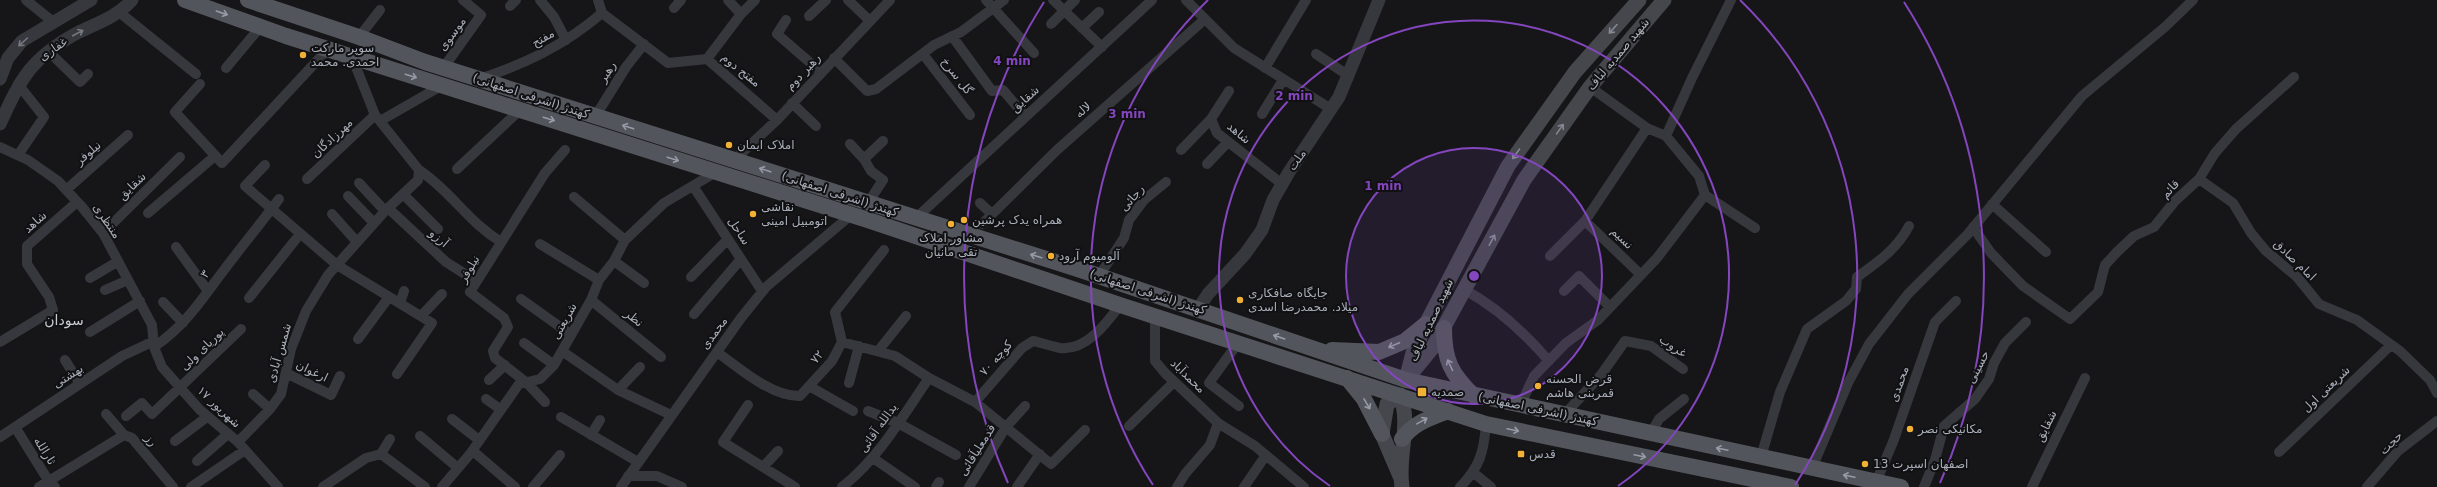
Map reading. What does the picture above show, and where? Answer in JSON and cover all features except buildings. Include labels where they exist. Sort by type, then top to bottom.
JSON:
[{"type":"main road","name":"کهندژ (اشرفی اصفهانی)","points":[[185,0],[286,36],[851,215],[1155,317],[1486,424],[1791,487]]},
{"type":"main road","name":"کهندژ (اشرفی اصفهانی)","points":[[248,0],[360,37],[425,62],[1099,276],[1406,380],[1520,406],[1901,487]]},
{"type":"main road","name":"شهید صمدیه لباف","points":[[1406,380],[1413,353],[1426,324],[1508,166],[1575,72],[1639,0]]},
{"type":"main road","name":"شهید صمدیه لباف","points":[[1406,380],[1433,347],[1524,180],[1590,87],[1664,0]]},
{"type":"main road","points":[[286,36],[337,44],[341,37],[330,27]]},
{"type":"main road","points":[[350,56],[349,50],[354,50],[398,63],[425,62]]},
{"type":"main road","points":[[1463,252],[1481,260]]},
{"type":"main road","points":[[1316,350],[1379,352],[1405,341],[1426,324]]},
{"type":"main road","points":[[1444,328],[1446,356],[1457,380],[1474,396]]},
{"type":"main road","points":[[1347,378],[1364,399],[1382,434],[1401,481]]},
{"type":"main road","points":[[1382,434],[1387,404],[1400,395],[1406,380]]},
{"type":"main road","points":[[1400,395],[1405,409],[1402,439],[1401,481]]},
{"type":"main road","points":[[1402,439],[1409,429],[1429,418],[1448,411]]},
{"type":"street","points":[[26,0],[52,22]]},
{"type":"street","name":"غفاری","points":[[0,79],[8,58],[22,41],[91,0]]},
{"type":"street","name":"غفاری","points":[[0,124],[18,84],[31,66],[48,51],[119,12],[132,0]]},
{"type":"street","name":"موسوی","points":[[444,67],[481,15],[463,0]]},
{"type":"street","points":[[540,0],[554,17],[566,40]]},
{"type":"street","points":[[598,0],[602,13]]},
{"type":"street","points":[[674,8],[681,0]]},
{"type":"street","points":[[728,0],[741,14]]},
{"type":"street","points":[[707,59],[741,14],[755,0]]},
{"type":"street","points":[[809,16],[826,0]]},
{"type":"street","points":[[848,0],[870,21]]},
{"type":"street","name":"رهبر دوم","points":[[734,160],[778,120],[834,58],[890,0]]},
{"type":"street","points":[[986,0],[1034,53]]},
{"type":"street","points":[[834,58],[867,91],[876,89],[923,54],[1004,0]]},
{"type":"street","points":[[1054,0],[1102,47]]},
{"type":"street","points":[[1051,24],[1075,0]]},
{"type":"street","points":[[1186,0],[1234,48],[1331,109]]},
{"type":"street","points":[[1265,68],[1306,0]]},
{"type":"street","name":"ملت","points":[[1198,309],[1208,294],[1245,254],[1262,230],[1282,184],[1331,109],[1349,76],[1379,0]]},
{"type":"street","points":[[1666,136],[1692,78],[1731,0]]},
{"type":"street","points":[[1812,468],[1848,383],[1870,344],[1908,294],[1974,227],[2082,96],[2165,27],[2193,0]]},
{"type":"street","name":"شقایق","points":[[916,218],[1025,116],[1102,47],[1149,1]]},
{"type":"street","points":[[360,37],[380,10]]},
{"type":"street","points":[[119,12],[196,74]]},
{"type":"street","points":[[1082,28],[1099,12]]},
{"type":"street","name":"مفتح","points":[[479,79],[516,67],[580,32],[602,13]]},
{"type":"street","name":"مفتح دوم","points":[[602,13],[668,63],[707,59],[778,120]]},
{"type":"street","name":"لاله","points":[[982,224],[1057,150],[1205,19]]},
{"type":"street","points":[[786,20],[777,34],[821,72]]},
{"type":"street","points":[[226,68],[261,26]]},
{"type":"street","points":[[952,36],[992,90],[1003,90],[1025,116]]},
{"type":"street","name":"رهبر","points":[[595,117],[626,67],[644,44]]},
{"type":"street","points":[[200,84],[175,112],[222,163],[328,49]]},
{"type":"street","points":[[48,51],[80,82],[88,74]]},
{"type":"street","name":"گل سرخ","points":[[923,54],[970,115]]},
{"type":"street","points":[[1316,54],[1349,76]]},
{"type":"street","points":[[350,56],[377,118],[420,170],[439,183],[462,211],[487,234],[501,242]]},
{"type":"street","name":"قائم","points":[[1974,227],[1991,252],[2023,286],[2070,319],[2098,292],[2105,265],[2117,252],[2134,236],[2154,227],[2176,201],[2199,179],[2216,153],[2236,129],[2294,77]]},
{"type":"street","points":[[1262,114],[1283,80]]},
{"type":"street","points":[[18,84],[44,117],[18,155]]},
{"type":"street","points":[[377,118],[441,86]]},
{"type":"street","points":[[1590,87],[1647,128],[1666,136],[1699,176],[1705,195],[1755,228]]},
{"type":"street","name":"شاهد","points":[[1229,91],[1211,119],[1217,133],[1282,184]]},
{"type":"street","points":[[792,103],[816,126]]},
{"type":"street","points":[[457,169],[520,110]]},
{"type":"street","name":"مهرزادگان","points":[[307,179],[377,118]]},
{"type":"street","points":[[1181,150],[1211,119]]},
{"type":"street","points":[[1550,256],[1585,221],[1647,128]]},
{"type":"street","name":"نیلوفر","points":[[66,190],[128,135]]},
{"type":"street","points":[[864,158],[883,141]]},
{"type":"street","points":[[1207,164],[1228,142]]},
{"type":"street","points":[[850,144],[864,158],[871,172],[883,180],[868,203]]},
{"type":"street","name":"منتظری","points":[[0,147],[18,155],[58,181],[103,233],[117,262],[152,325],[154,344]]},
{"type":"street","name":"نیلوفر","points":[[545,402],[527,382],[495,358],[493,351],[508,327],[504,318],[470,292],[545,173],[565,150]]},
{"type":"street","points":[[148,213],[215,156]]},
{"type":"street","name":"شقایق","points":[[103,233],[180,157]]},
{"type":"street","points":[[265,165],[245,186],[271,210],[337,264],[432,323],[397,374]]},
{"type":"street","name":"شمس آبادی","points":[[238,442],[270,409],[281,394],[291,349],[306,311],[328,275],[386,210],[418,180],[420,170]]},
{"type":"street","name":"شریعتی","points":[[442,487],[473,450],[500,409],[519,384],[540,379],[554,364],[591,300],[599,280],[614,261],[625,240],[664,203],[716,172]]},
{"type":"street","name":"امام صادق","points":[[2199,179],[2233,203],[2251,233],[2266,251],[2297,277],[2319,304],[2357,320],[2391,345],[2430,380],[2437,393]]},
{"type":"street","name":"رجائی","points":[[1099,276],[1124,238],[1129,220],[1144,200],[1166,182]]},
{"type":"street","name":"آرزو","points":[[359,183],[386,210],[446,262],[476,281]]},
{"type":"street","name":"ساحل","points":[[693,186],[762,292]]},
{"type":"street","points":[[404,194],[438,229]]},
{"type":"street","points":[[1520,406],[1534,376],[1566,343],[1598,320],[1641,275],[1657,258],[1705,195]]},
{"type":"street","points":[[348,196],[374,223]]},
{"type":"street","points":[[574,198],[625,240]]},
{"type":"street","name":"۳","points":[[154,344],[174,333],[203,301],[208,291],[279,199]]},
{"type":"street","name":"شاهد","points":[[0,342],[53,310],[50,297],[27,264],[27,246],[77,202]]},
{"type":"street","points":[[980,204],[992,214]]},
{"type":"street","points":[[1992,204],[2046,252]]},
{"type":"street","points":[[332,214],[357,242]]},
{"type":"street","name":"محمدی","points":[[621,487],[671,415],[762,292],[851,215]]},
{"type":"street","name":"نسیم","points":[[1585,221],[1641,275]]},
{"type":"street","points":[[1761,457],[1780,392],[1807,330],[1846,301],[1856,288],[1857,277],[1888,255],[1903,238],[1909,226]]},
{"type":"street","points":[[249,298],[300,234]]},
{"type":"street","points":[[692,277],[728,239]]},
{"type":"street","points":[[540,244],[599,280]]},
{"type":"street","points":[[176,246],[208,291]]},
{"type":"street","points":[[884,250],[835,312],[842,342],[895,356],[929,378],[975,402],[1051,464],[1085,430]]},
{"type":"street","points":[[694,314],[741,259]]},
{"type":"street","points":[[614,261],[644,283]]},
{"type":"street","points":[[90,278],[117,262]]},
{"type":"street","points":[[1564,290],[1579,276],[1610,307]]},
{"type":"street","points":[[105,290],[128,280]]},
{"type":"street","points":[[1465,290],[1484,300],[1508,318],[1549,361]]},
{"type":"street","points":[[400,303],[404,291]]},
{"type":"street","points":[[421,316],[442,294]]},
{"type":"street","points":[[358,339],[389,297]]},
{"type":"street","points":[[521,299],[570,334]]},
{"type":"street","name":"نظر","points":[[591,300],[661,357]]},
{"type":"street","points":[[90,332],[140,301]]},
{"type":"street","name":"محمدی","points":[[1876,482],[1893,442],[1935,322],[1956,301]]},
{"type":"street","points":[[164,302],[183,323]]},
{"type":"street","name":"کوچه ۷۰","points":[[975,402],[1022,348],[1033,341],[1060,348],[1079,347],[1106,324],[1120,305]]},
{"type":"street","points":[[878,351],[906,316]]},
{"type":"street","name":"محمدآباد","points":[[1155,317],[1155,361],[1174,382],[1218,423],[1266,455],[1304,487]]},
{"type":"street","name":"حسینی","points":[[1924,487],[1935,460],[1944,426],[1975,399],[1988,379],[1994,363],[2005,343],[2026,322]]},
{"type":"street","name":"پوریای ولی","points":[[126,416],[142,403],[152,414],[241,329]]},
{"type":"street","name":"غروب","points":[[1564,415],[1601,375],[1625,341],[1651,346],[1683,369]]},
{"type":"street","name":"۷۲","points":[[717,352],[756,380],[789,396],[800,396],[832,361],[842,342]]},
{"type":"street","points":[[1238,343],[1209,383],[1239,406]]},
{"type":"street","name":"بهشتی","points":[[0,437],[122,356],[154,344]]},
{"type":"street","name":"۱۷ شهریور","points":[[154,344],[162,367],[180,388],[207,416],[238,442],[278,487]]},
{"type":"street","points":[[524,344],[554,364]]},
{"type":"street","name":"شریعتی اول","points":[[2280,452],[2391,345]]},
{"type":"street","points":[[849,383],[859,346]]},
{"type":"street","points":[[562,351],[618,390],[671,415]]},
{"type":"street","points":[[65,360],[80,384]]},
{"type":"street","points":[[489,380],[505,365]]},
{"type":"street","points":[[618,390],[640,367]]},
{"type":"street","name":"ارغوان","points":[[286,373],[331,395],[340,376]]},
{"type":"street","name":"یدالله آقائی","points":[[842,487],[862,472],[929,378]]},
{"type":"street","name":"شقایق","points":[[2032,487],[2085,378]]},
{"type":"street","points":[[1130,426],[1174,382]]},
{"type":"street","points":[[808,386],[853,411]]},
{"type":"street","points":[[253,394],[270,409]]},
{"type":"street","points":[[486,399],[500,409]]},
{"type":"street","points":[[1650,434],[1659,419],[1684,399]]},
{"type":"street","points":[[748,405],[723,442],[795,487]]},
{"type":"street","name":"قدمعلیآقائی","points":[[969,487],[1006,427],[1025,406]]},
{"type":"street","points":[[868,412],[898,423],[956,455]]},
{"type":"street","name":"رز","points":[[106,414],[124,435],[132,438],[174,487]]},
{"type":"street","points":[[175,442],[207,416]]},
{"type":"street","points":[[561,417],[638,462]]},
{"type":"street","points":[[452,419],[479,440]]},
{"type":"street","points":[[591,435],[600,420]]},
{"type":"street","name":"حجت","points":[[2367,487],[2398,451],[2437,421]]},
{"type":"street","points":[[1177,487],[1185,474],[1210,446],[1218,423]]},
{"type":"street","points":[[1460,487],[1474,473],[1484,447],[1486,424]]},
{"type":"street","name":"ثارالله","points":[[15,427],[51,484]]},
{"type":"street","points":[[197,461],[228,434]]},
{"type":"street","points":[[39,487],[51,484],[124,435]]},
{"type":"street","points":[[420,436],[458,468]]},
{"type":"street","points":[[325,486],[366,458],[380,454],[390,439]]},
{"type":"street","points":[[191,487],[245,450]]},
{"type":"street","points":[[473,450],[516,487]]},
{"type":"street","points":[[763,467],[778,451]]},
{"type":"street","points":[[380,454],[425,487]]},
{"type":"street","points":[[1017,487],[1040,454]]},
{"type":"street","points":[[533,487],[560,455]]},
{"type":"street","points":[[1244,487],[1266,455]]},
{"type":"street","points":[[873,458],[915,487]]},
{"type":"street","points":[[1474,473],[1491,487]]},
{"type":"street","points":[[628,476],[657,476],[682,487]]},
{"type":"place","name":"سوپر مارکت احمدی. محمد","points":[[303,55]]},
{"type":"place","name":"املاک ایمان","points":[[729,145]]},
{"type":"place","name":"نقاشی اتومبیل امینی","points":[[753,214]]},
{"type":"place","name":"همراه یدک پرشین","points":[[964,220]]},
{"type":"place","name":"مشاور املاک تقی مانیان","points":[[951,224]]},
{"type":"place","name":"آلومیوم آرود","points":[[1051,256]]},
{"type":"place","name":"جایگاه صافکاری میلاد. محمدرضا اسدی","points":[[1240,300]]},
{"type":"place","name":"قرض الحسنه قمربنی هاشم","points":[[1538,386]]},
{"type":"place","name":"صمدیه","points":[[1422,392]]},
{"type":"place","name":"مکانیکی نصر","points":[[1910,429]]},
{"type":"place","name":"قدس","points":[[1521,454]]},
{"type":"place","name":"اصفهان اسپرت 13","points":[[1865,464]]},
{"type":"district","name":"سودان","points":[[64,320]]}]
